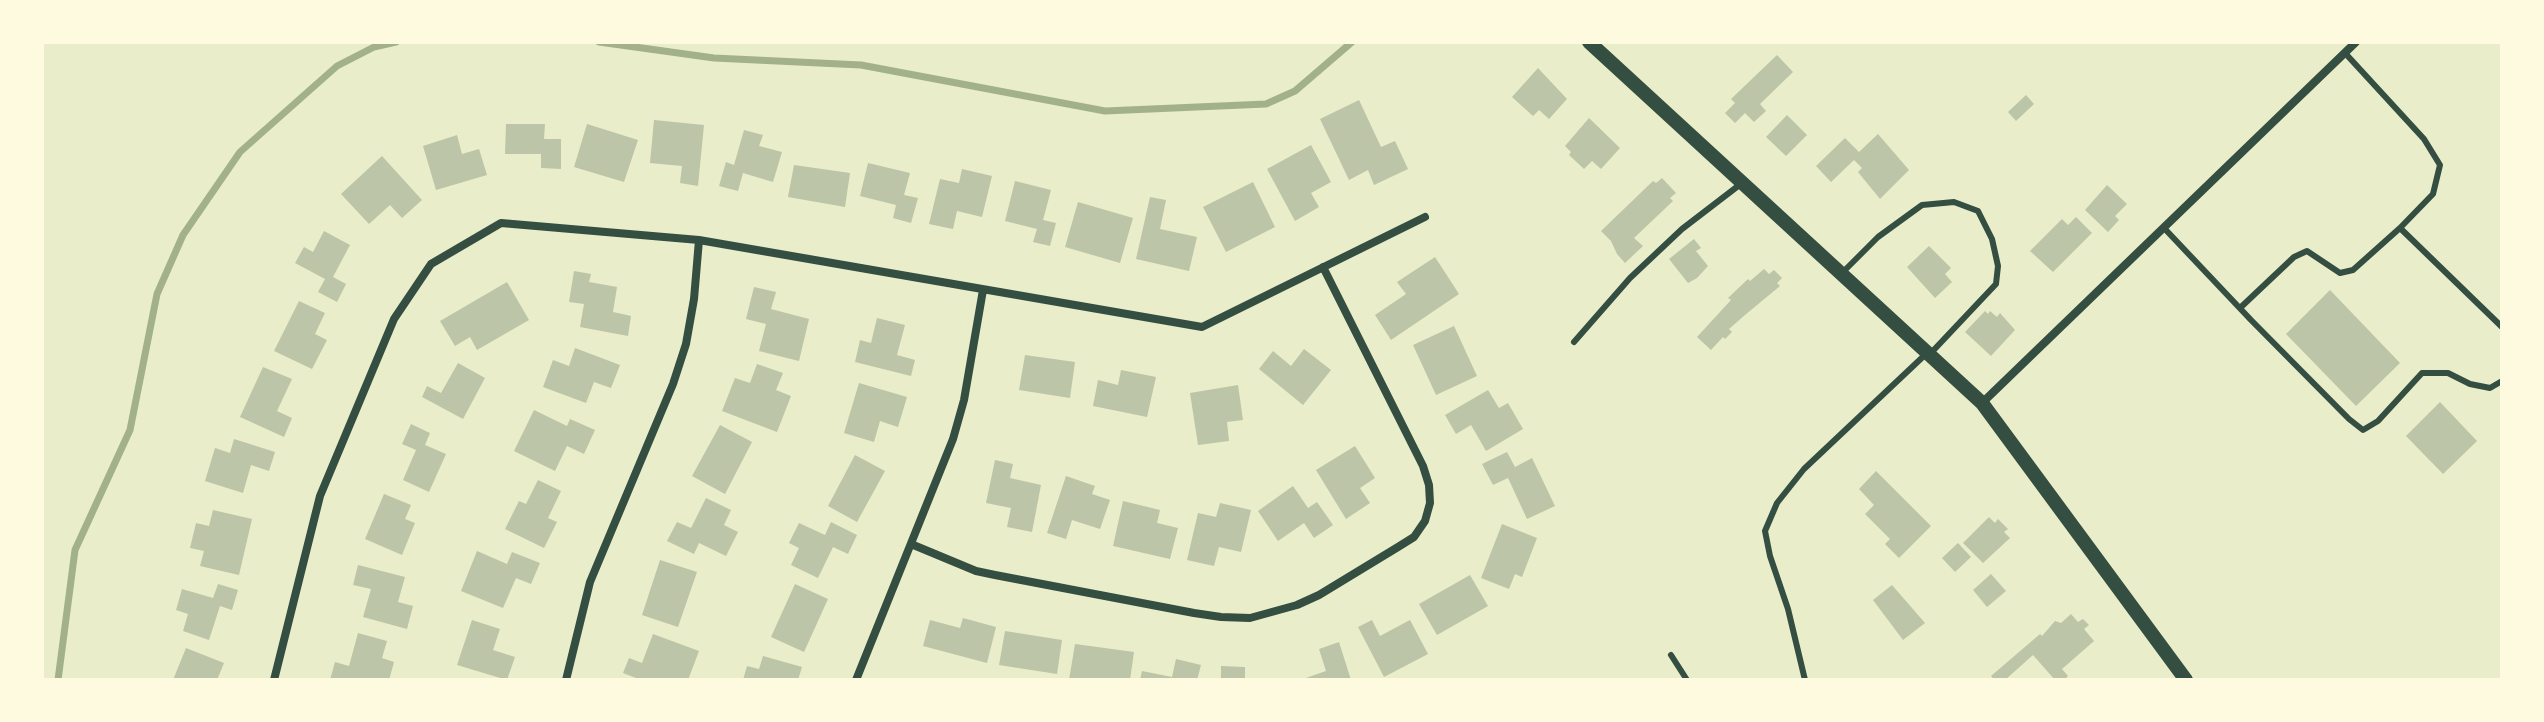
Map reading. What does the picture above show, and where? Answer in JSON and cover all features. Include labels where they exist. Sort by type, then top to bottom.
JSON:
[{"type":"street","points":[[1589,42],[1982,403],[2186,680]]},
{"type":"street","points":[[1982,403],[2356,42]]},
{"type":"street","points":[[274,680],[320,496],[394,319],[431,264],[501,223],[699,240],[1202,327],[1425,217]]},
{"type":"street","points":[[566,680],[590,582],[673,384],[686,344],[699,240]]},
{"type":"street","points":[[911,544],[976,571],[1194,613],[1250,618],[1297,605],[1319,595],[1414,537],[1425,521],[1430,503],[1423,466],[1323,267]]},
{"type":"street","points":[[856,680],[953,439],[964,400],[983,290]]},
{"type":"lane","points":[[2240,308],[2294,257],[2307,251],[2340,273],[2353,270],[2433,194],[2440,165],[2424,139],[2345,53]]},
{"type":"lane","points":[[1574,342],[1630,278],[1682,229],[1742,183]]},
{"type":"lane","points":[[1805,680],[1765,531],[1777,503],[1804,469],[1928,354],[1996,284],[1998,266],[1992,239],[1978,211],[1954,202],[1922,205],[1878,237],[1841,274]]},
{"type":"lane","points":[[2164,228],[2363,430],[2378,421],[2422,373],[2448,373],[2470,384],[2490,388],[2502,381]]},
{"type":"lane","points":[[2400,228],[2502,327]]},
{"type":"lane","points":[[1671,655],[1687,680]]},
{"type":"building","points":[[1777,55],[1793,72],[1760,104],[1766,111],[1754,122],[1745,113],[1735,123],[1725,113],[1735,103],[1731,99]]},
{"type":"building","points":[[1538,68],[1567,99],[1549,119],[1539,110],[1533,116],[1512,97]]},
{"type":"building","points":[[2026,95],[2034,104],[2016,121],[2008,112]]},
{"type":"building","points":[[1359,100],[1381,147],[1395,141],[1408,169],[1374,185],[1368,170],[1349,180],[1320,119]]},
{"type":"building","points":[[1787,115],[1807,135],[1786,156],[1766,137]]},
{"type":"building","points":[[1589,118],[1620,148],[1601,169],[1592,161],[1584,169],[1569,155],[1571,152],[1565,146]]},
{"type":"building","points":[[654,120],[704,125],[698,186],[680,183],[682,166],[650,163]]},
{"type":"building","points":[[506,124],[545,124],[544,139],[561,139],[561,169],[541,168],[541,154],[505,154]]},
{"type":"building","points":[[587,124],[638,140],[624,182],[574,167]]},
{"type":"building","points":[[744,130],[763,135],[759,146],[782,152],[773,182],[743,173],[738,191],[719,186],[726,162],[734,165]]},
{"type":"building","points":[[1878,134],[1909,170],[1880,199],[1858,172],[1862,168],[1854,160],[1831,182],[1816,166],[1845,138],[1859,152]]},
{"type":"building","points":[[457,135],[462,154],[479,149],[487,175],[436,190],[423,146]]},
{"type":"building","points":[[1311,145],[1331,182],[1311,193],[1319,207],[1295,221],[1267,169]]},
{"type":"building","points":[[382,156],[422,200],[402,218],[390,205],[369,224],[341,194]]},
{"type":"building","points":[[868,163],[910,173],[904,195],[918,198],[911,223],[893,218],[896,205],[860,196]]},
{"type":"building","points":[[794,165],[850,173],[845,207],[788,197]]},
{"type":"building","points":[[962,169],[992,176],[982,217],[957,211],[953,229],[929,224],[940,179],[959,183]]},
{"type":"building","points":[[1662,178],[1676,193],[1670,198],[1673,201],[1634,238],[1643,246],[1625,263],[1601,231],[1653,181],[1656,183]]},
{"type":"building","points":[[1015,181],[1051,190],[1043,220],[1056,223],[1050,246],[1033,242],[1037,229],[1005,221]]},
{"type":"building","points":[[1253,182],[1275,227],[1226,252],[1203,207]]},
{"type":"building","points":[[2107,185],[2127,204],[2115,216],[2119,220],[2108,232],[2085,210]]},
{"type":"building","points":[[1150,197],[1166,200],[1160,229],[1197,237],[1189,271],[1136,259]]},
{"type":"building","points":[[1078,202],[1133,218],[1120,263],[1065,247]]},
{"type":"building","points":[[2076,217],[2092,233],[2053,272],[2030,251],[2062,219],[2068,225]]},
{"type":"building","points":[[324,231],[350,245],[333,277],[346,284],[337,302],[318,292],[325,279],[295,263],[304,247],[313,252]]},
{"type":"building","points":[[1694,239],[1701,248],[1696,251],[1708,266],[1688,283],[1669,259]]},
{"type":"building","points":[[1929,246],[1951,268],[1945,274],[1952,282],[1935,298],[1907,267]]},
{"type":"building","points":[[1435,257],[1459,294],[1391,340],[1375,315],[1406,294],[1397,282]]},
{"type":"building","points":[[1764,269],[1769,274],[1774,270],[1782,278],[1777,283],[1780,286],[1729,329],[1732,332],[1711,350],[1697,337],[1731,300],[1728,298]]},
{"type":"building","points":[[574,271],[591,274],[589,282],[617,287],[613,312],[631,316],[628,336],[580,327],[584,304],[569,302]]},
{"type":"building","points":[[507,282],[529,320],[477,350],[470,337],[455,346],[440,321]]},
{"type":"building","points":[[754,287],[776,292],[771,309],[809,319],[799,361],[759,351],[766,324],[746,319]]},
{"type":"building","points":[[2330,290],[2400,363],[2356,406],[2286,334]]},
{"type":"building","points":[[299,301],[325,313],[315,334],[327,340],[312,369],[274,351]]},
{"type":"building","points":[[1985,311],[1997,317],[2000,313],[2015,330],[1991,356],[1965,332]]},
{"type":"building","points":[[877,318],[905,325],[897,355],[915,360],[911,376],[855,362],[860,340],[871,343]]},
{"type":"building","points":[[1454,326],[1477,376],[1436,395],[1413,345]]},
{"type":"building","points":[[575,348],[620,365],[611,388],[594,382],[586,403],[543,387],[553,360],[569,366]]},
{"type":"building","points":[[1304,349],[1331,370],[1303,405],[1259,369],[1273,351],[1291,366]]},
{"type":"building","points":[[1025,355],[1075,362],[1070,398],[1019,390]]},
{"type":"building","points":[[458,363],[485,378],[463,419],[422,397],[427,386],[441,393]]},
{"type":"building","points":[[757,364],[783,373],[776,390],[791,396],[777,432],[722,411],[735,378],[750,383]]},
{"type":"building","points":[[263,367],[292,379],[277,411],[292,418],[284,437],[240,417]]},
{"type":"building","points":[[1121,370],[1156,377],[1147,417],[1093,406],[1098,380],[1118,385]]},
{"type":"building","points":[[859,383],[907,397],[898,427],[880,421],[874,442],[844,433]]},
{"type":"building","points":[[1238,385],[1243,420],[1227,422],[1229,441],[1198,445],[1190,393]]},
{"type":"building","points":[[1488,390],[1499,408],[1508,403],[1523,429],[1486,451],[1471,425],[1456,434],[1445,415]]},
{"type":"building","points":[[2440,402],[2477,441],[2443,474],[2406,436]]},
{"type":"building","points":[[534,410],[567,426],[570,419],[595,430],[584,454],[567,446],[555,471],[514,451]]},
{"type":"building","points":[[411,424],[430,433],[425,445],[446,454],[429,492],[403,480],[416,450],[402,444]]},
{"type":"building","points":[[720,425],[752,442],[725,494],[692,476]]},
{"type":"building","points":[[234,439],[275,452],[269,471],[251,465],[243,493],[205,481],[215,448],[230,453]]},
{"type":"building","points":[[1355,446],[1375,478],[1360,488],[1370,503],[1346,519],[1316,470]]},
{"type":"building","points":[[1507,452],[1515,467],[1532,458],[1555,506],[1527,519],[1508,478],[1493,485],[1482,464]]},
{"type":"building","points":[[855,455],[885,471],[857,522],[828,506]]},
{"type":"building","points":[[995,460],[1013,464],[1010,478],[1041,485],[1032,532],[1007,527],[1011,508],[986,503]]},
{"type":"building","points":[[1876,471],[1931,526],[1899,558],[1885,544],[1890,539],[1865,514],[1874,505],[1859,489]]},
{"type":"building","points":[[1066,476],[1095,486],[1092,494],[1110,500],[1100,529],[1072,520],[1066,539],[1047,533]]},
{"type":"building","points":[[538,480],[561,491],[548,518],[557,522],[544,548],[505,529],[519,501],[526,504]]},
{"type":"building","points":[[1293,486],[1308,508],[1317,502],[1333,525],[1314,538],[1304,523],[1278,541],[1258,511]]},
{"type":"building","points":[[384,494],[411,505],[405,519],[415,523],[402,555],[365,539]]},
{"type":"building","points":[[706,498],[731,510],[724,525],[738,532],[726,556],[699,543],[694,554],[667,541],[677,522],[691,528]]},
{"type":"building","points":[[1123,501],[1160,510],[1157,523],[1178,528],[1170,559],[1113,546]]},
{"type":"building","points":[[1220,503],[1251,510],[1241,552],[1219,547],[1214,566],[1187,560],[1198,513],[1216,517]]},
{"type":"building","points":[[213,510],[252,519],[239,575],[200,566],[204,551],[190,548],[196,523],[209,526]]},
{"type":"building","points":[[1989,517],[1995,523],[1998,519],[2008,529],[2004,532],[2010,538],[1983,563],[1963,543]]},
{"type":"building","points":[[831,522],[857,535],[848,554],[833,547],[818,578],[791,565],[799,548],[789,543],[799,523],[825,535]]},
{"type":"building","points":[[1502,524],[1537,538],[1522,577],[1515,574],[1509,589],[1481,578]]},
{"type":"building","points":[[1958,543],[1971,557],[1955,572],[1942,558]]},
{"type":"building","points":[[477,551],[507,564],[512,552],[540,563],[531,584],[516,578],[503,608],[461,591]]},
{"type":"building","points":[[660,560],[697,572],[678,627],[642,615]]},
{"type":"building","points":[[358,565],[405,577],[398,602],[413,606],[407,629],[363,617],[371,589],[353,585]]},
{"type":"building","points":[[1991,574],[2006,591],[1987,607],[1973,590]]},
{"type":"building","points":[[1470,575],[1488,606],[1437,635],[1419,604]]},
{"type":"building","points":[[218,584],[238,590],[232,610],[220,606],[209,640],[183,631],[188,614],[176,610],[182,589],[213,598]]},
{"type":"building","points":[[795,584],[828,599],[804,652],[771,637]]},
{"type":"building","points":[[1892,585],[1925,623],[1903,640],[1873,600]]},
{"type":"building","points":[[2071,614],[2078,622],[2083,619],[2089,625],[2084,629],[2094,641],[2062,669],[2068,676],[2064,680],[2055,680],[2033,655],[2005,680],[1994,680],[1991,676],[2040,634],[2042,636],[2055,621],[2061,623]]},
{"type":"building","points":[[963,618],[996,627],[987,663],[923,646],[930,620],[960,628]]},
{"type":"building","points":[[472,620],[500,629],[493,650],[515,657],[507,680],[457,665]]},
{"type":"building","points":[[1372,620],[1380,636],[1410,620],[1428,654],[1384,677],[1358,627]]},
{"type":"building","points":[[1005,631],[1062,640],[1057,674],[999,665]]},
{"type":"building","points":[[358,633],[387,641],[382,658],[394,662],[389,680],[330,680],[335,662],[349,666]]},
{"type":"building","points":[[653,634],[699,651],[688,680],[641,680],[623,673],[629,658],[642,663]]},
{"type":"building","points":[[1339,642],[1351,680],[1300,680],[1326,671],[1319,649]]},
{"type":"building","points":[[1075,644],[1134,652],[1130,680],[1069,680]]},
{"type":"building","points":[[186,648],[224,663],[217,680],[173,680]]},
{"type":"building","points":[[763,656],[802,667],[798,680],[743,680],[747,666],[759,669]]},
{"type":"building","points":[[1176,659],[1201,665],[1197,680],[1140,680],[1142,671],[1172,677]]},
{"type":"building","points":[[1221,666],[1245,667],[1245,680],[1221,680]]},
{"type":"waterway","points":[[58,680],[75,550],[130,430],[157,294],[183,235],[240,152],[337,66],[374,47],[396,42]]},
{"type":"waterway","points":[[599,42],[714,58],[861,65],[1105,111],[1266,104],[1295,91],[1352,42]]}]
